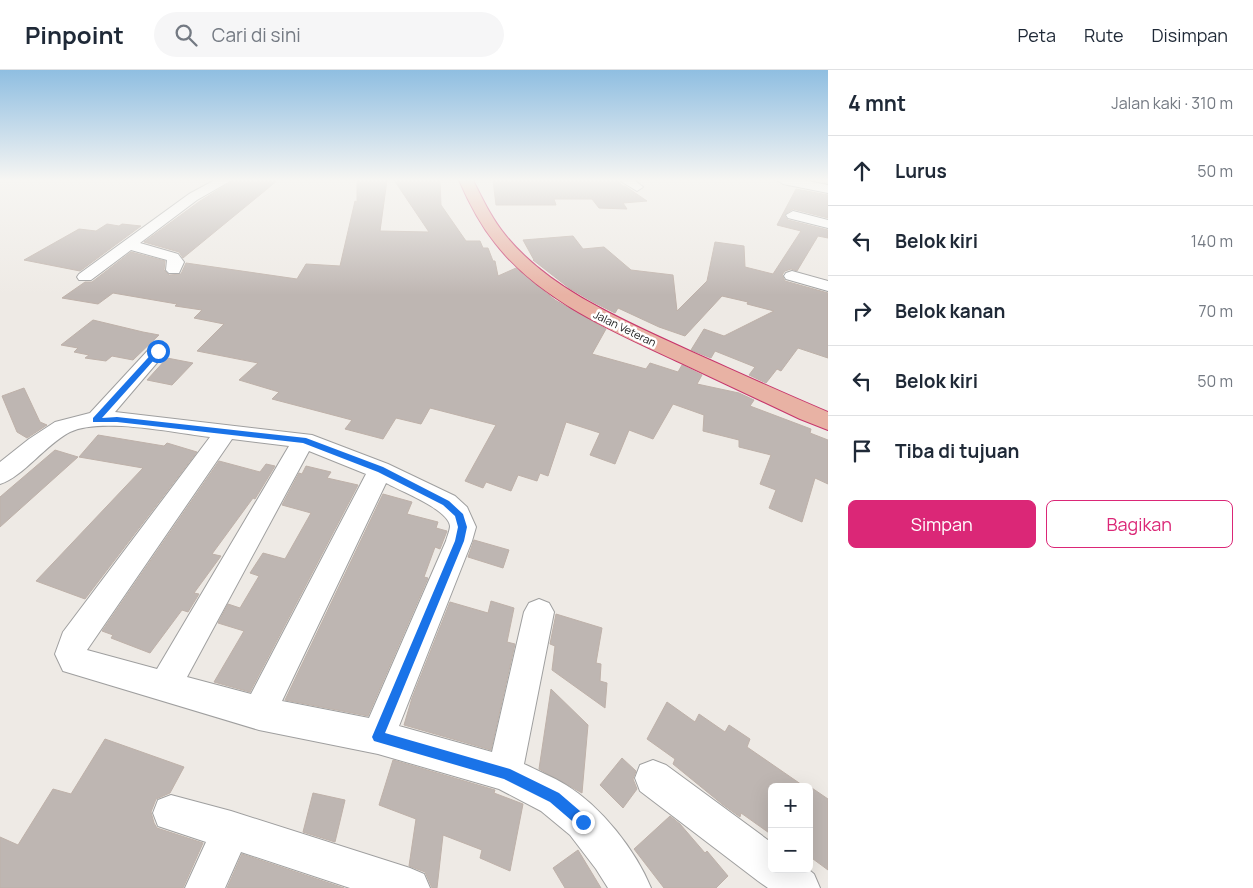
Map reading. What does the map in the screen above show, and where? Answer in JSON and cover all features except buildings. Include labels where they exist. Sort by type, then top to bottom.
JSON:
[{"type":"highway","name":"Jalan Veteran","points":[[485,218],[518,259],[548,284],[593,313],[828,422]]},
{"type":"street","points":[[85,277],[165,218]]},
{"type":"street","points":[[805,218],[828,224]]},
{"type":"street","points":[[130,245],[173,257],[176,262],[174,270]]},
{"type":"street","points":[[792,276],[828,286]]},
{"type":"street","points":[[96,420],[158,351]]},
{"type":"street","points":[[0,475],[37,444],[63,427],[85,420],[117,420],[304,440],[380,470],[446,503],[458,514],[463,527],[459,541],[378,737]]},
{"type":"street","points":[[226,431],[74,642],[70,654],[74,661],[259,713],[378,737],[505,773],[554,798],[583,822],[610,855],[631,888]]},
{"type":"street","points":[[164,687],[304,440]]},
{"type":"street","points":[[259,713],[380,470]]},
{"type":"street","points":[[505,773],[540,612]]},
{"type":"street","points":[[653,778],[768,864]]},
{"type":"street","points":[[171,814],[231,830],[410,888]]},
{"type":"street","points":[[204,888],[231,830]]},
{"type":"street","points":[[780,873],[800,888]]},
{"type":"route","points":[[158,351],[96,420],[117,420],[304,440],[380,470],[446,503],[458,514],[463,527],[459,541],[378,737],[505,773],[554,798],[583,822]]}]
